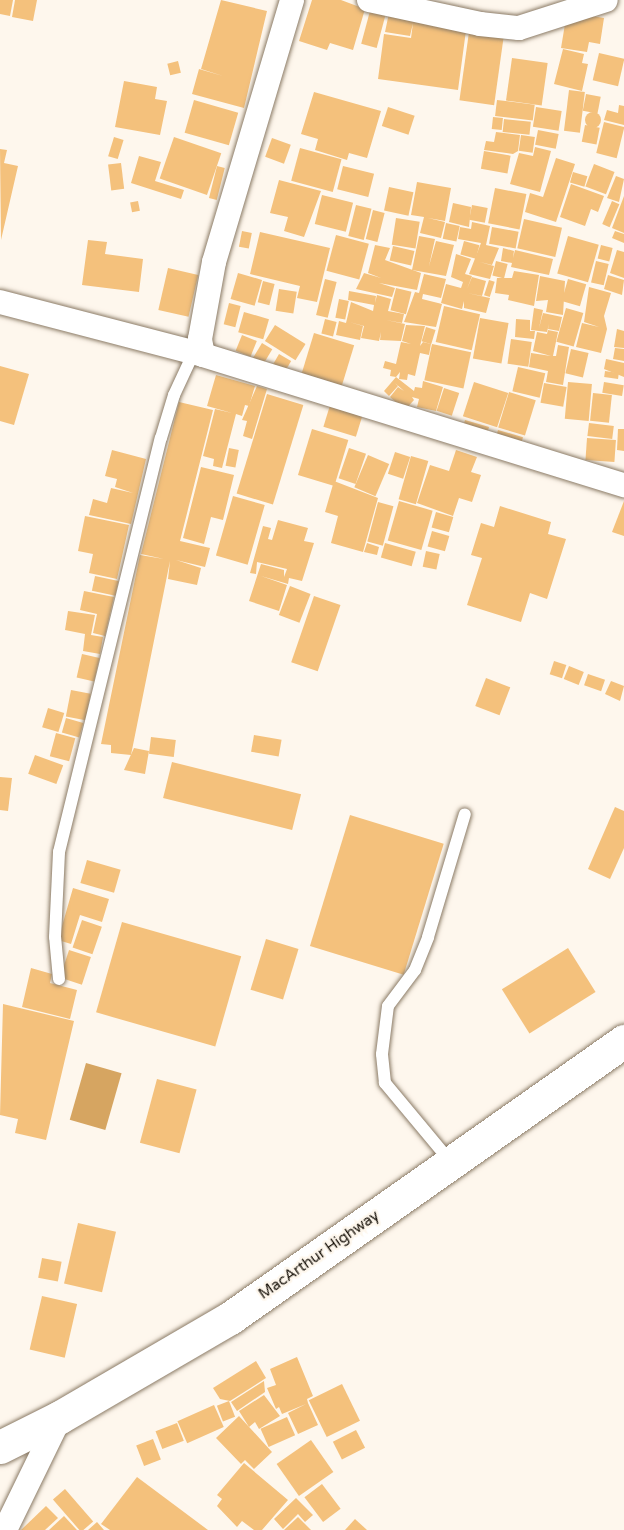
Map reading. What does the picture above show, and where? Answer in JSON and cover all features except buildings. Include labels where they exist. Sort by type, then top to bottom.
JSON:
[{"type":"highway","name":"MacArthur Highway","points":[[0,1447],[60,1417],[230,1318],[624,1041]]},
{"type":"street","points":[[198,355],[214,262],[292,0]]},
{"type":"street","points":[[369,0],[480,24],[519,28],[606,0]]},
{"type":"street","points":[[0,302],[198,355],[624,485]]},
{"type":"street","points":[[5,1530],[60,1417]]},
{"type":"lane","points":[[59,979],[55,937],[59,852],[161,438],[174,395],[198,355]]},
{"type":"lane","points":[[451,1162],[385,1083],[382,1054],[388,1006],[415,970],[428,937],[465,814]]},
{"type":"shaded area","points":[[86,1063],[122,1073],[105,1130],[70,1120]]}]
